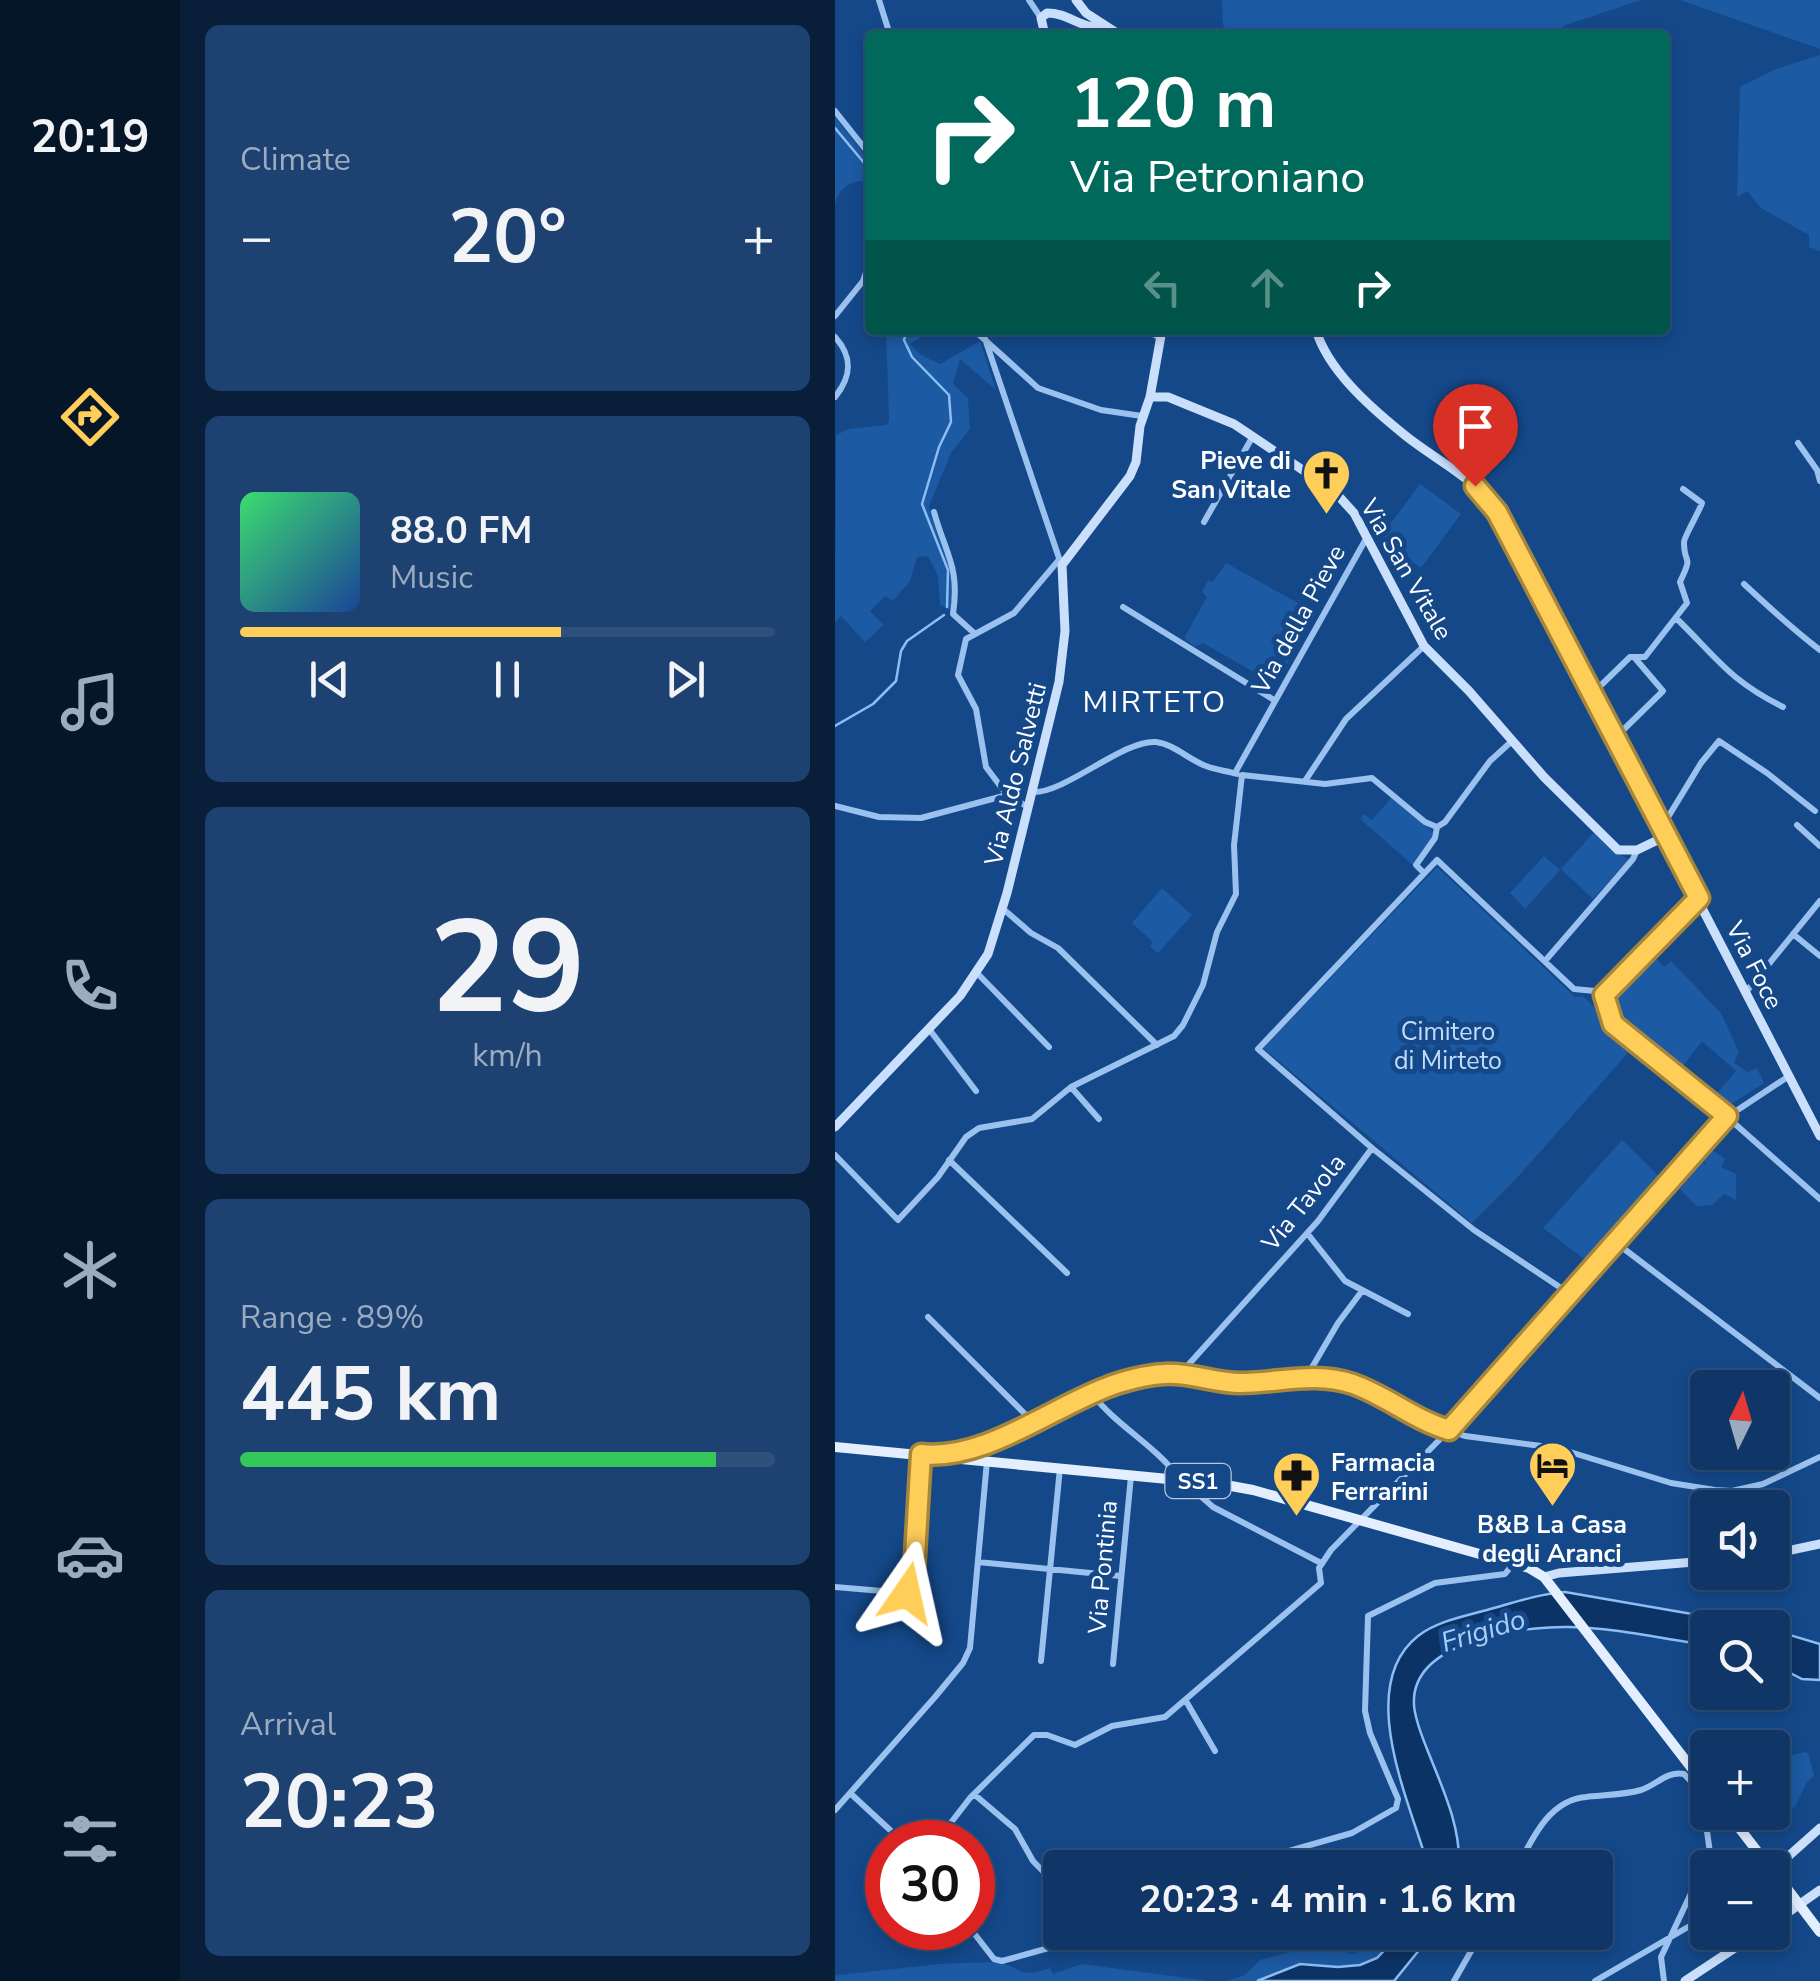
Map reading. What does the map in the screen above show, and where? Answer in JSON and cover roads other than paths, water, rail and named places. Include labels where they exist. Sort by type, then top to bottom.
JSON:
[{"type":"main road","name":"SS1","points":[[835,1447],[1185,1479],[1253,1490],[1514,1563],[1545,1580]]},
{"type":"main road","points":[[1545,1580],[1690,1766]]},
{"type":"main road","points":[[1741,1830],[1757,1850]]},
{"type":"main road","points":[[1790,1892],[1820,1932]]},
{"type":"street","points":[[879,0],[888,30]]},
{"type":"street","points":[[1029,0],[1044,30]]},
{"type":"street","points":[[1076,0],[1111,30]]},
{"type":"street","points":[[1041,18],[1047,13],[1059,13],[1084,27],[1108,28]]},
{"type":"street","points":[[835,110],[865,149]]},
{"type":"street","points":[[835,316],[865,276]]},
{"type":"street","points":[[979,335],[1045,392],[1101,410],[1142,416]]},
{"type":"street","points":[[984,335],[1060,563]]},
{"type":"street","points":[[1028,807],[1007,795],[986,767],[976,708],[957,675],[967,638],[1014,614],[1131,476],[1142,416],[1151,397],[1161,335]]},
{"type":"street","name":"Via Foce","points":[[1319,335],[1333,363],[1392,424],[1486,495],[1820,1136]]},
{"type":"street","points":[[835,337],[846,350],[849,366],[846,381],[835,397]]},
{"type":"street","name":"Via San Vitale","points":[[1151,397],[1168,396],[1254,435],[1278,456],[1334,491],[1354,512],[1424,646],[1607,842],[1618,850],[1637,850]]},
{"type":"street","points":[[1204,522],[1254,435]]},
{"type":"street","points":[[1798,444],[1820,480]]},
{"type":"street","points":[[1592,694],[1630,657],[1645,657],[1687,602],[1680,582],[1688,569],[1684,542],[1702,503],[1683,490]]},
{"type":"street","points":[[933,512],[951,558],[957,587],[953,614],[973,634]]},
{"type":"street","name":"Via della Pieve","points":[[1239,774],[1274,700],[1367,537]]},
{"type":"street","name":"Via Aldo Salvetti","points":[[835,1127],[929,1029],[977,973],[987,954],[1032,792],[1063,660],[1066,601],[1060,563]]},
{"type":"street","points":[[1744,584],[1775,616],[1820,650]]},
{"type":"street","points":[[1123,607],[1274,700]]},
{"type":"street","points":[[1677,618],[1732,677],[1783,707]]},
{"type":"street","points":[[1305,782],[1345,718],[1424,646]]},
{"type":"street","points":[[1615,738],[1663,690],[1634,657]]},
{"type":"street","points":[[1545,960],[1637,850],[1664,831],[1701,763],[1719,741],[1815,811]]},
{"type":"street","points":[[1032,792],[1045,792],[1149,742],[1168,746],[1207,767],[1239,774],[1338,784],[1372,778],[1425,822],[1437,827]]},
{"type":"street","points":[[1423,872],[1416,865],[1435,838],[1437,827],[1445,822],[1490,762],[1513,742]]},
{"type":"street","points":[[835,1156],[897,1220],[938,1177],[957,1145],[979,1128],[1032,1119],[1071,1087],[1168,1041],[1183,1025],[1203,985],[1217,932],[1236,894],[1234,845],[1239,774]]},
{"type":"street","points":[[835,806],[879,816],[921,818],[1007,795]]},
{"type":"street","points":[[1797,824],[1820,846]]},
{"type":"street","points":[[1372,1148],[1258,1049],[1432,862],[1441,862],[1575,990],[1604,995],[1613,1024],[1727,1116],[1758,1148],[1820,1199]]},
{"type":"street","points":[[1604,995],[1699,898]]},
{"type":"street","points":[[1746,992],[1820,901]]},
{"type":"street","points":[[1002,908],[1031,933],[1059,948],[1157,1045]]},
{"type":"street","points":[[1793,934],[1820,956]]},
{"type":"street","points":[[977,973],[1049,1047]]},
{"type":"street","points":[[929,1029],[976,1091]]},
{"type":"street","points":[[954,1820],[1034,1735],[1081,1743],[1112,1726],[1161,1718],[1186,1701],[1321,1583],[1321,1564],[1449,1430],[1727,1116],[1789,1076]]},
{"type":"street","points":[[1071,1087],[1099,1119]]},
{"type":"street","name":"Via Tavola","points":[[1180,1375],[1307,1233],[1372,1148],[1474,1230],[1570,1294]]},
{"type":"street","points":[[949,1160],[1067,1273]]},
{"type":"street","points":[[1307,1233],[1345,1281],[1408,1314]]},
{"type":"street","points":[[1615,1242],[1820,1398]]},
{"type":"street","points":[[1307,1376],[1338,1323],[1363,1291]]},
{"type":"street","points":[[929,1317],[1032,1421]]},
{"type":"street","points":[[939,1456],[985,1446],[1107,1387],[1166,1374],[1243,1383],[1307,1376],[1353,1384],[1449,1430],[1486,1440],[1557,1448],[1671,1483],[1732,1491],[1777,1479],[1820,1457]]},
{"type":"street","points":[[1092,1394],[1213,1507],[1321,1564]]},
{"type":"street","points":[[835,1587],[911,1591],[921,1454]]},
{"type":"street","points":[[835,1810],[963,1663],[970,1648],[987,1461]]},
{"type":"street","points":[[1041,1661],[1060,1467]]},
{"type":"street","name":"Via Pontinia","points":[[1113,1664],[1131,1474]]},
{"type":"street","points":[[1790,1550],[1820,1544]]},
{"type":"street","points":[[978,1562],[1121,1576]]},
{"type":"street","points":[[1292,1850],[1352,1833],[1395,1808],[1398,1799],[1370,1733],[1365,1711],[1369,1616],[1435,1583],[1505,1574],[1514,1563]]},
{"type":"street","points":[[1545,1580],[1690,1564]]},
{"type":"street","points":[[1186,1701],[1215,1751]]},
{"type":"street","points":[[1527,1850],[1543,1823],[1559,1808],[1579,1798],[1645,1789],[1674,1772],[1684,1774],[1699,1790],[1710,1853],[1661,1957],[1665,1981]]},
{"type":"street","points":[[850,1793],[879,1820]]},
{"type":"street","points":[[975,1794],[1015,1829],[1043,1870]]},
{"type":"street","points":[[1790,1854],[1820,1828]]},
{"type":"street","points":[[1790,1911],[1820,1890]]},
{"type":"street","points":[[1595,1981],[1690,1927]]},
{"type":"street","points":[[986,1950],[993,1959],[1002,1961],[1043,1950]]},
{"type":"street","points":[[1454,1981],[1471,1950]]},
{"type":"street","points":[[1685,1981],[1732,1950]]},
{"type":"water","name":"Frigido","points":[[1565,1592],[1690,1614],[1690,1642],[1604,1629],[1550,1627],[1473,1641],[1430,1665],[1418,1683],[1414,1705],[1454,1822],[1459,1850],[1423,1850],[1391,1740],[1391,1682],[1400,1657],[1418,1636],[1441,1624]]},
{"type":"water","points":[[1790,1635],[1820,1644],[1820,1680],[1802,1679],[1790,1673]]},
{"type":"water","points":[[1385,1950],[1419,1950],[1394,1981],[1257,1981],[1300,1964],[1338,1967],[1377,1958]]},
{"type":"waterway","points":[[835,128],[865,164]]},
{"type":"waterway","points":[[906,335],[912,357],[949,395],[951,422],[922,504],[948,570],[947,607]]},
{"type":"waterway","points":[[835,726],[873,704],[896,681],[901,651],[907,641],[944,615]]},
{"type":"place","name":"Pieve di San Vitale","points":[[1326,516]]},
{"type":"place","name":"B&B La Casa degli Aranci","points":[[1552,1508]]},
{"type":"place","name":"Farmacia Ferrarini","points":[[1296,1518]]},
{"type":"district","name":"MIRTETO","points":[[1155,702]]},
{"type":"park label","name":"Cimitero di Mirteto","points":[[1448,1046]]}]
